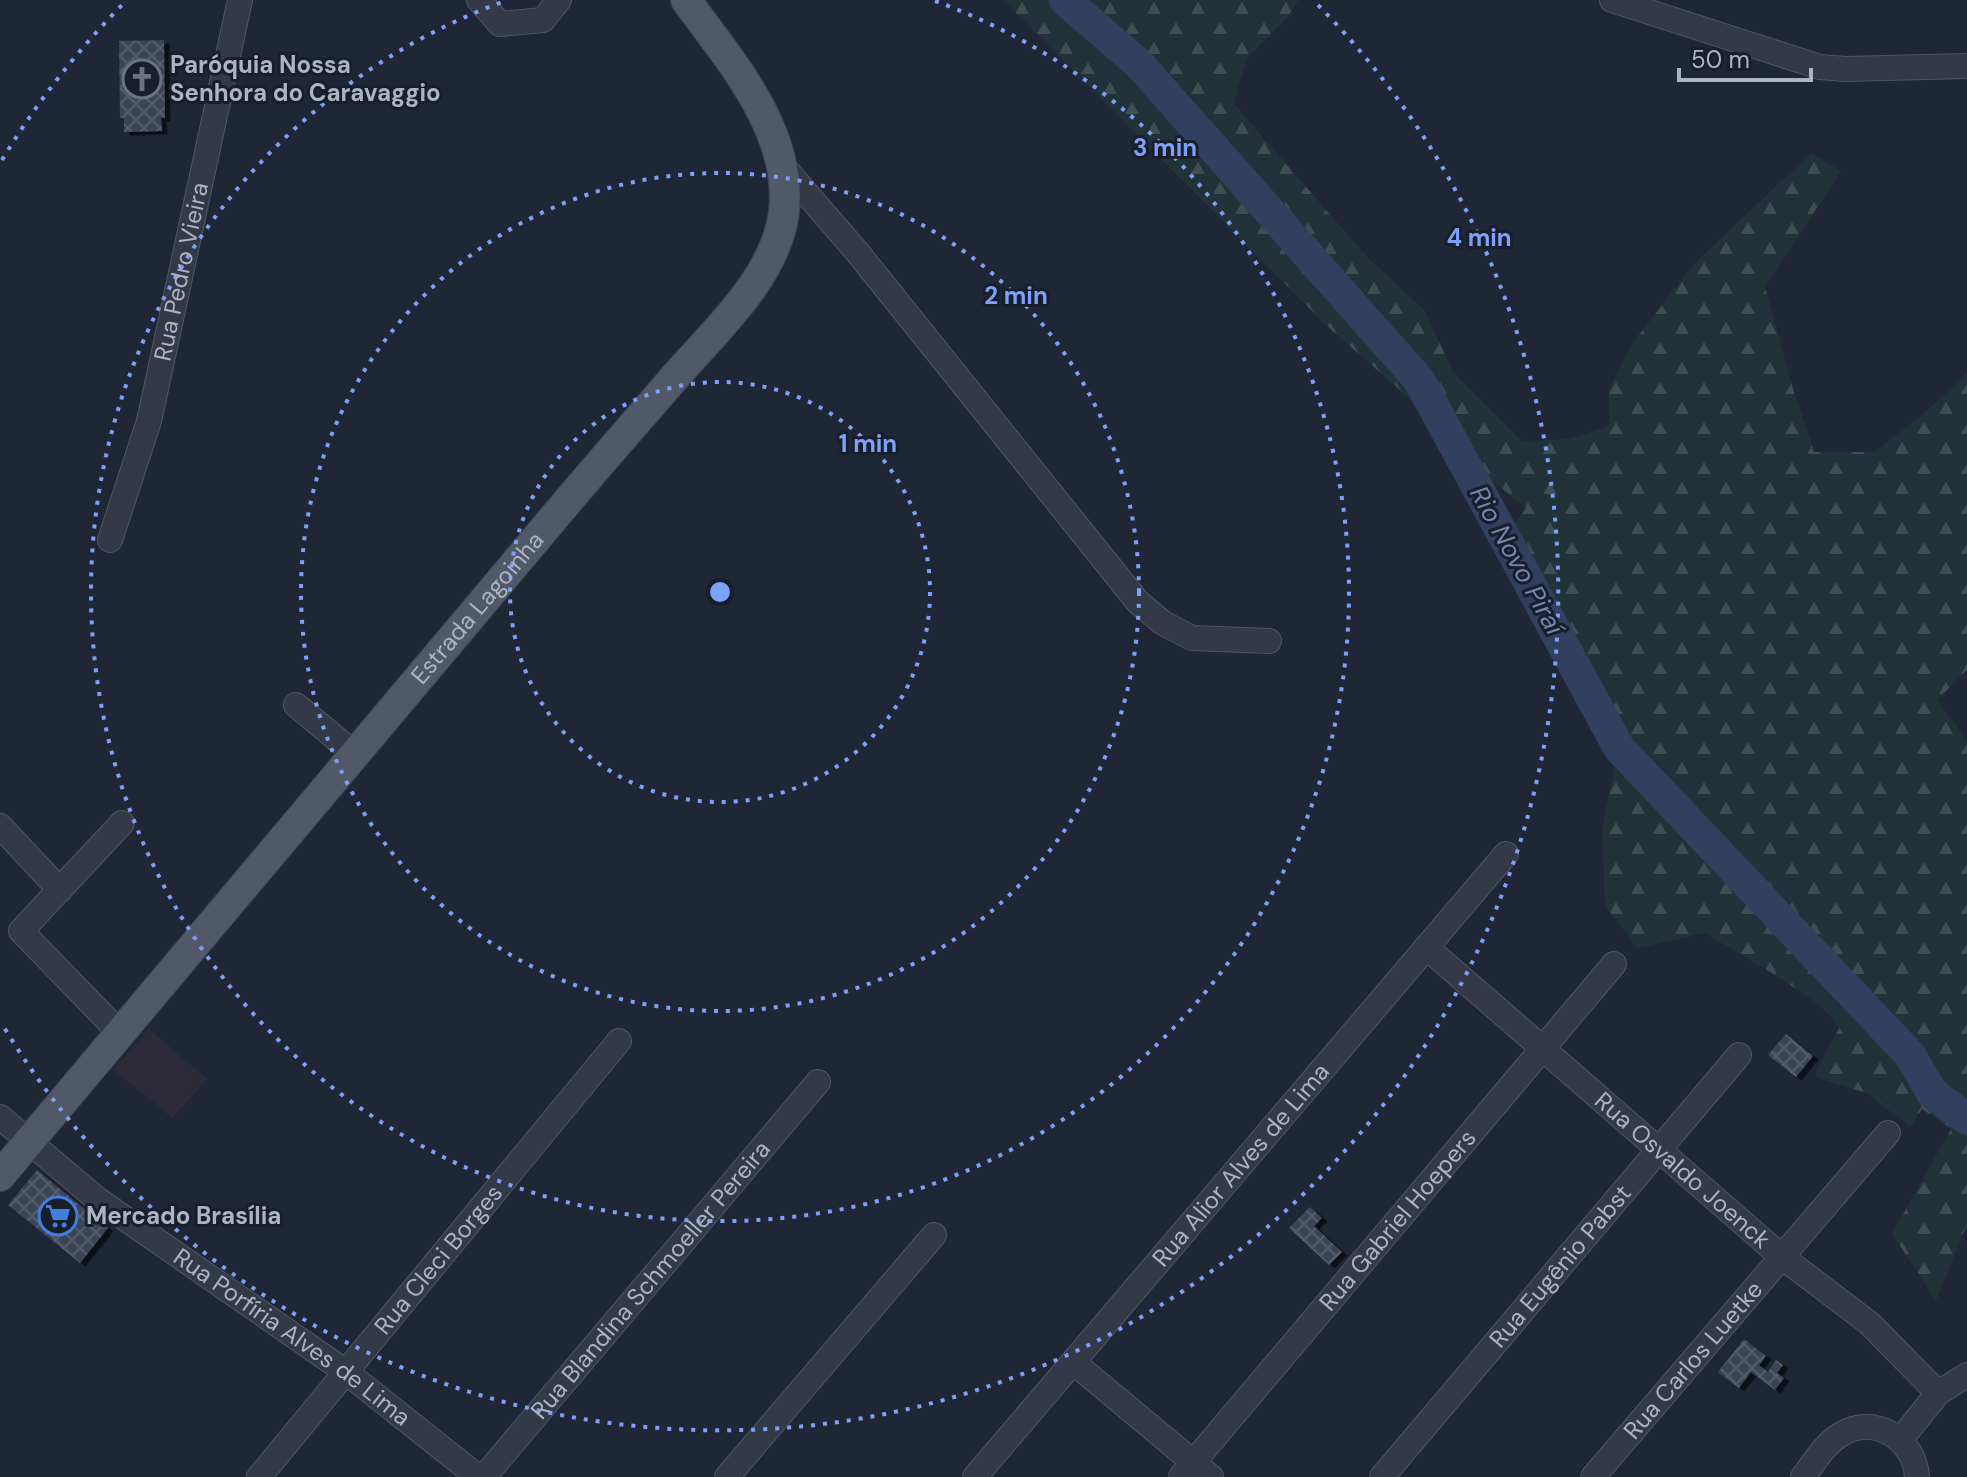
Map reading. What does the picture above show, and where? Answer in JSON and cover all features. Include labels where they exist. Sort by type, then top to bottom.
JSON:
[{"type":"main road","name":"Estrada Lagoinha","points":[[0,1176],[754,283],[776,242],[784,214],[782,165],[767,124],[745,85],[686,0]]},
{"type":"street","name":"Rua Pedro Vieira","points":[[110,540],[149,421],[240,0]]},
{"type":"street","points":[[479,0],[500,24],[543,20],[559,0]]},
{"type":"street","points":[[1612,0],[1820,67],[1967,66]]},
{"type":"street","points":[[782,165],[858,253],[1138,602],[1163,623],[1192,638],[1269,641]]},
{"type":"street","points":[[296,705],[356,755]]},
{"type":"street","points":[[120,1033],[21,931],[122,823]]},
{"type":"street","points":[[0,826],[60,890]]},
{"type":"street","name":"Rua Alior Alves de Lima","points":[[975,1477],[1506,854]]},
{"type":"street","name":"Rua Osvaldo Joenck","points":[[1426,947],[1782,1257],[1869,1323],[1938,1393]]},
{"type":"street","name":"Rua Gabriel Hoepers","points":[[1195,1472],[1614,964]]},
{"type":"street","name":"Rua Cleci Borges","points":[[259,1477],[619,1041]]},
{"type":"street","name":"Rua Eugênio Pabst","points":[[1382,1477],[1739,1055]]},
{"type":"street","name":"Rua Blandina Schmoeller Pereira","points":[[481,1477],[818,1082]]},
{"type":"street","name":"Rua Porfíria Alves de Lima","points":[[0,1117],[97,1199],[346,1372],[481,1477]]},
{"type":"street","name":"Rua Carlos Luetke","points":[[1593,1477],[1888,1133]]},
{"type":"street","points":[[727,1477],[934,1235]]},
{"type":"street","points":[[1073,1362],[1195,1472]]},
{"type":"street","points":[[1901,1439],[1938,1393],[1967,1375]]},
{"type":"street","points":[[1803,1477],[1826,1447],[1842,1433],[1861,1427],[1884,1429],[1901,1439],[1914,1459],[1917,1477]]},
{"type":"shaded area","points":[[149,1029],[207,1079],[172,1118],[113,1069]]},
{"type":"green space","points":[[1003,0],[1298,0],[1288,17],[1247,58],[1233,103],[1367,257],[1425,311],[1453,372],[1522,441],[1570,439],[1609,426],[1609,389],[1634,341],[1694,264],[1811,153],[1841,171],[1765,287],[1814,452],[1875,452],[1929,409],[1967,373],[1967,670],[1937,700],[1967,740],[1967,1224],[1936,1300],[1892,1234],[1951,1129],[1922,1109],[1910,1127],[1867,1093],[1817,1078],[1816,1071],[1839,1028],[1819,1006],[1779,978],[1705,933],[1637,948],[1605,905],[1602,829],[1619,748],[1505,539],[1526,508],[1489,478],[1401,391],[1327,326]]},
{"type":"building","name":"Paróquia Nossa Senhora do Caravaggio","points":[[164,40],[165,118],[161,118],[162,131],[124,132],[124,118],[120,118],[119,41]]},
{"type":"building","points":[[1786,1034],[1813,1056],[1796,1077],[1768,1055]]},
{"type":"building","name":"Mercado Brasília","points":[[37,1170],[108,1228],[80,1263],[8,1205]]},
{"type":"building","points":[[1310,1207],[1322,1218],[1314,1226],[1342,1252],[1329,1265],[1289,1228]]},
{"type":"building","points":[[1744,1339],[1766,1356],[1759,1365],[1768,1372],[1776,1360],[1783,1365],[1777,1373],[1784,1378],[1775,1390],[1751,1372],[1739,1388],[1718,1372]]},
{"type":"waterway","name":"Rio Novo Piraí","points":[[1065,0],[1139,64],[1419,380],[1619,748],[1910,1055],[1932,1093],[1967,1119]]},
{"type":"place","name":"Paróquia Nossa Senhora do Caravaggio","points":[[142,79]]},
{"type":"place","name":"Mercado Brasília","points":[[58,1216]]}]
